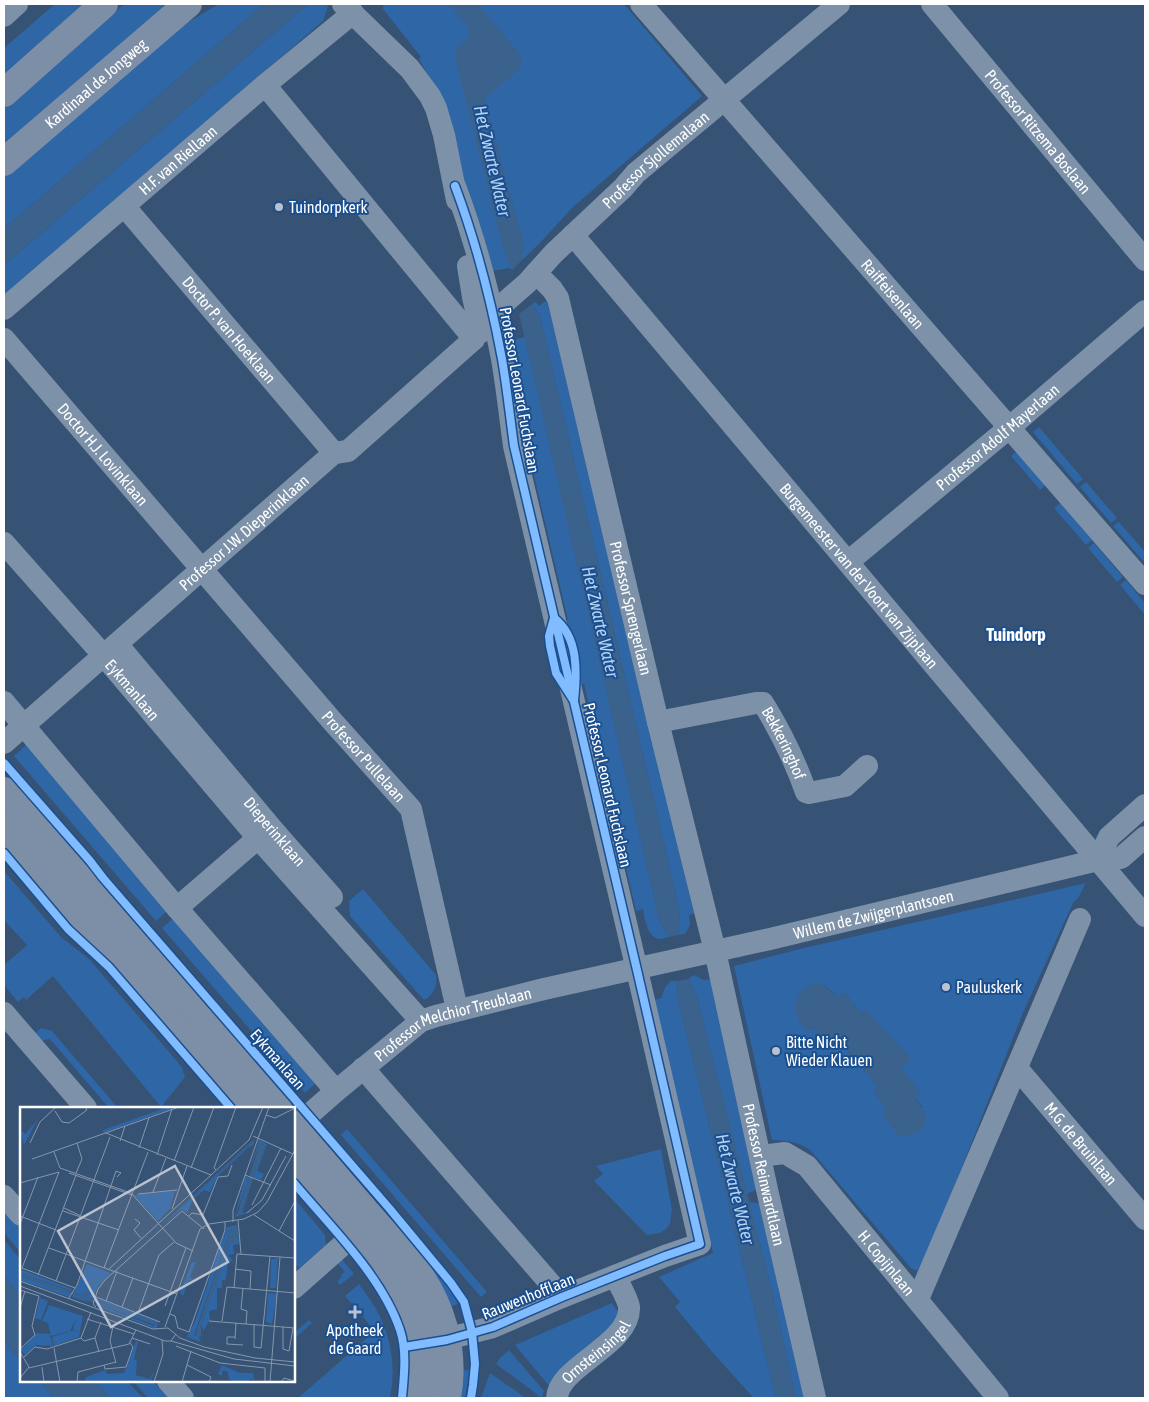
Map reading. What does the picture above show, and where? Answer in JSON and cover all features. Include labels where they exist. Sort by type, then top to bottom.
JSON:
[{"type":"main road","points":[[4,93],[104,4]]},
{"type":"main road","name":"Kardinaal de Jongweg","points":[[4,162],[188,4]]},
{"type":"main road","name":"Eykmanlaan","points":[[4,791],[277,1107]]},
{"type":"main road","points":[[4,828],[243,1107]]},
{"type":"main road","points":[[295,1128],[364,1227],[395,1282],[434,1342],[450,1381],[447,1398]]},
{"type":"main road","points":[[295,1166],[364,1227]]},
{"type":"main road","points":[[420,1398],[423,1373],[434,1342]]},
{"type":"street","points":[[4,16],[17,4]]},
{"type":"street","points":[[165,23],[204,4]]},
{"type":"street","name":"Raiffeisenlaan","points":[[641,4],[1145,584]]},
{"type":"street","name":"Professor Sjollemalaan","points":[[482,326],[554,253],[623,188],[636,172],[839,4]]},
{"type":"street","name":"Professor Ritzema Boslaan","points":[[932,4],[1145,260]]},
{"type":"street","name":"H.F. van Riellaan","points":[[4,310],[265,85],[348,8]]},
{"type":"street","name":"Professor Leonard Fuchslaan","points":[[348,8],[410,69],[430,96],[436,108],[455,186],[473,297],[482,326],[487,363],[514,446],[643,968],[700,1244],[615,1276]]},
{"type":"street","points":[[265,85],[482,326]]},
{"type":"street","name":"Doctor P. van Hoeklaan","points":[[125,207],[334,453]]},
{"type":"street","name":"Burgemeester van der Voort van Zijplaan","points":[[573,236],[1145,916]]},
{"type":"street","name":"Professor Sprengerlaan","points":[[536,273],[558,298],[658,722],[715,950]]},
{"type":"street","name":"Professor Adolf Mayerlaan","points":[[848,562],[1145,311]]},
{"type":"street","name":"Professor J.W. Dieperinklaan","points":[[4,744],[334,453],[348,451],[482,326]]},
{"type":"street","name":"Doctor H.J. Lovinklaan","points":[[4,339],[202,570]]},
{"type":"street","name":"Eykmanlaan","points":[[4,543],[110,650],[258,838],[428,1018]]},
{"type":"street","name":"Professor Pullelaan","points":[[202,570],[411,809],[457,1010]]},
{"type":"street","name":"Dieperinklaan","points":[[110,650],[274,831],[428,1018]]},
{"type":"street","name":"Eykmanlaan","points":[[4,702],[177,908],[336,1091]]},
{"type":"street","name":"Bekkeringhof","points":[[658,722],[763,703],[779,729],[800,774],[806,792],[809,794],[845,786],[867,766]]},
{"type":"street","points":[[1098,860],[1109,837],[1145,805]]},
{"type":"street","name":"Willem de Zwijgerplantsoen","points":[[643,968],[1098,860],[1121,858],[1145,837]]},
{"type":"street","points":[[177,908],[258,838]]},
{"type":"street","points":[[918,1299],[1080,919]]},
{"type":"street","name":"Professor Reinwardtlaan","points":[[715,950],[815,1398]]},
{"type":"street","name":"Professor Melchior Treublaan","points":[[295,1126],[363,1068],[428,1018],[643,968]]},
{"type":"street","points":[[4,1014],[85,1107]]},
{"type":"street","name":"Rauwenhofflaan","points":[[363,1068],[562,1296]]},
{"type":"street","name":"M.G. de Bruinlaan","points":[[1017,1068],[1145,1219]]},
{"type":"street","name":"H. Copijnlaan","points":[[760,1156],[785,1153],[807,1166],[998,1398]]},
{"type":"street","points":[[4,1196],[20,1214]]},
{"type":"street","points":[[295,1287],[364,1227]]},
{"type":"street","name":"Rauwenhofflaan","points":[[434,1342],[493,1327],[562,1296],[615,1276]]},
{"type":"street","name":"Ornsteinsingel","points":[[557,1398],[557,1393],[566,1379],[622,1331],[628,1318],[629,1306],[615,1276]]},
{"type":"street","points":[[169,1382],[183,1398]]},
{"type":"shaded area","points":[[55,4],[83,4],[4,75],[4,48]]},
{"type":"shaded area","points":[[124,4],[169,4],[4,148],[4,109]]},
{"type":"shaded area","points":[[219,4],[264,4],[4,229],[4,177],[178,28]]},
{"type":"shaded area","points":[[308,4],[327,4],[323,21],[4,296],[4,265]]},
{"type":"shaded area","points":[[383,4],[624,4],[702,96],[573,207],[512,270],[510,268],[487,272],[431,81],[419,59],[421,57],[383,9]]},
{"type":"shaded area","points":[[547,300],[596,494],[695,913],[689,915],[690,925],[685,934],[678,935],[680,912],[540,316],[532,304],[536,302],[539,306]]},
{"type":"shaded area","points":[[525,337],[660,923],[669,937],[663,939],[656,938],[650,932],[643,909],[636,911],[584,684],[580,685],[577,683],[580,668],[572,636],[564,625],[564,622],[568,620],[525,437],[520,437],[509,341]]},
{"type":"shaded area","points":[[1039,427],[1083,479],[1077,484],[1033,432]]},
{"type":"shaded area","points":[[1017,451],[1046,485],[1040,490],[1011,456]]},
{"type":"shaded area","points":[[1086,482],[1117,518],[1111,523],[1080,487]]},
{"type":"shaded area","points":[[1060,503],[1092,540],[1086,545],[1054,508]]},
{"type":"shaded area","points":[[1119,522],[1145,552],[1145,559],[1143,561],[1113,526]]},
{"type":"shaded area","points":[[1094,543],[1123,577],[1117,582],[1088,548]]},
{"type":"shaded area","points":[[1126,580],[1145,603],[1145,615],[1120,585]]},
{"type":"shaded area","points":[[27,744],[170,908],[156,921],[14,756]]},
{"type":"shaded area","points":[[4,871],[61,937],[89,959],[182,1067],[185,1077],[161,1107],[53,976],[26,1000],[24,997],[18,1002],[4,985],[4,965],[27,945],[4,920]]},
{"type":"shaded area","points":[[1086,883],[1073,903],[1022,1015],[926,1258],[917,1271],[911,1268],[812,1152],[807,1148],[788,1141],[772,1140],[734,966]],"holes":[[[823,984],[838,997],[844,993],[862,1014],[865,1010],[901,1068],[914,1097],[923,1108],[887,1109],[874,1092],[878,1087],[837,1038],[829,1046],[814,1028]]]},
{"type":"shaded area","points":[[363,889],[436,975],[434,990],[424,1000],[350,916],[349,901]]},
{"type":"shaded area","points":[[177,915],[316,1083],[305,1093],[162,928]]},
{"type":"shaded area","points":[[694,975],[704,980],[711,979],[758,1189],[747,1194],[697,997],[688,979]]},
{"type":"shaded area","points":[[671,981],[678,981],[677,995],[776,1398],[752,1398],[675,1307],[680,1302],[659,1277],[713,1253],[654,1000],[662,998],[665,988]]},
{"type":"shaded area","points":[[41,1028],[52,1031],[117,1107],[108,1107],[50,1039],[33,1042],[30,1038]]},
{"type":"shaded area","points":[[347,1129],[487,1292],[481,1297],[341,1135]]},
{"type":"shaded area","points":[[661,1149],[672,1210],[670,1224],[660,1233],[647,1235],[594,1181],[603,1174],[596,1166]]},
{"type":"shaded area","points":[[295,1199],[325,1235],[326,1245],[299,1268],[295,1263]]},
{"type":"shaded area","points":[[749,1202],[759,1203],[806,1398],[796,1398],[773,1295]]},
{"type":"shaded area","points":[[4,1209],[20,1228],[20,1252],[4,1233]]},
{"type":"shaded area","points":[[391,1220],[447,1285],[458,1304],[444,1309],[385,1225]]},
{"type":"shaded area","points":[[4,1240],[20,1259],[20,1295],[4,1276]]},
{"type":"shaded area","points":[[339,1256],[354,1274],[340,1285],[337,1281],[345,1272],[335,1260]]},
{"type":"shaded area","points":[[359,1284],[376,1308],[390,1346],[393,1378],[390,1398],[298,1398],[375,1331],[345,1296]]},
{"type":"shaded area","points":[[612,1303],[618,1312],[617,1321],[550,1387],[515,1345]]},
{"type":"shaded area","points":[[309,1320],[312,1323],[295,1338],[295,1332]]},
{"type":"shaded area","points":[[4,1341],[20,1360],[20,1382],[40,1382],[54,1398],[4,1398]]},
{"type":"shaded area","points":[[509,1350],[544,1391],[542,1398],[496,1364]]},
{"type":"shaded area","points":[[455,1370],[470,1370],[465,1398],[453,1398]]},
{"type":"shaded area","points":[[490,1373],[526,1398],[481,1398]]},
{"type":"shaded area","points":[[96,1382],[128,1382],[143,1398],[111,1398]]},
{"type":"shaded area","points":[[134,1382],[154,1382],[168,1398],[148,1398]]},
{"type":"water","points":[[264,4],[308,4],[4,265],[4,229]]},
{"type":"water","name":"Het Zwarte Water","points":[[448,4],[477,4],[519,53],[521,58],[520,68],[487,97],[485,101],[524,245],[522,260],[513,269],[505,256],[456,62],[456,50],[469,34],[469,30],[463,20]]},
{"type":"water","name":"Het Zwarte Water","points":[[532,304],[540,316],[680,912],[678,935],[669,937],[660,923],[519,314]]},
{"type":"water","name":"Het Zwarte Water","points":[[688,979],[697,997],[716,1070],[773,1295],[796,1398],[776,1398],[677,995],[678,981]]},
{"type":"water","points":[[815,983],[822,984],[838,997],[844,993],[862,1014],[865,1009],[911,1059],[901,1068],[921,1092],[914,1097],[922,1108],[926,1120],[922,1129],[918,1132],[899,1136],[882,1114],[886,1109],[874,1092],[878,1087],[837,1039],[829,1046],[814,1028],[808,1031],[800,1022],[796,1011],[797,1000],[804,989]]},
{"type":"water","points":[[4,1276],[20,1295],[20,1360],[4,1341]]},
{"type":"water","points":[[40,1382],[96,1382],[111,1398],[54,1398]]},
{"type":"cycle path","points":[[404,1347],[447,1340],[493,1327],[562,1297],[700,1244],[514,446],[504,370],[493,315],[476,250],[455,186]]},
{"type":"cycle path","points":[[554,618],[562,626],[572,645],[576,667],[574,701],[556,673],[549,636],[554,618]]},
{"type":"cycle path","points":[[4,763],[389,1208],[451,1283],[464,1302],[472,1332],[475,1364],[471,1398]]},
{"type":"cycle path","points":[[4,853],[68,929],[109,967],[230,1107]]},
{"type":"cycle path","points":[[295,1184],[354,1252],[381,1290],[392,1310],[404,1346],[402,1398]]},
{"type":"place","name":"Tuindorpkerk","points":[[279,207]]},
{"type":"place","name":"Pauluskerk","points":[[946,987]]},
{"type":"place","name":"Bitte Nicht Wieder Klauen","points":[[776,1051]]},
{"type":"place","name":"Apotheek de Gaard","points":[[355,1312]]},
{"type":"district","name":"Tuindorp","points":[[1016,635]]}]
